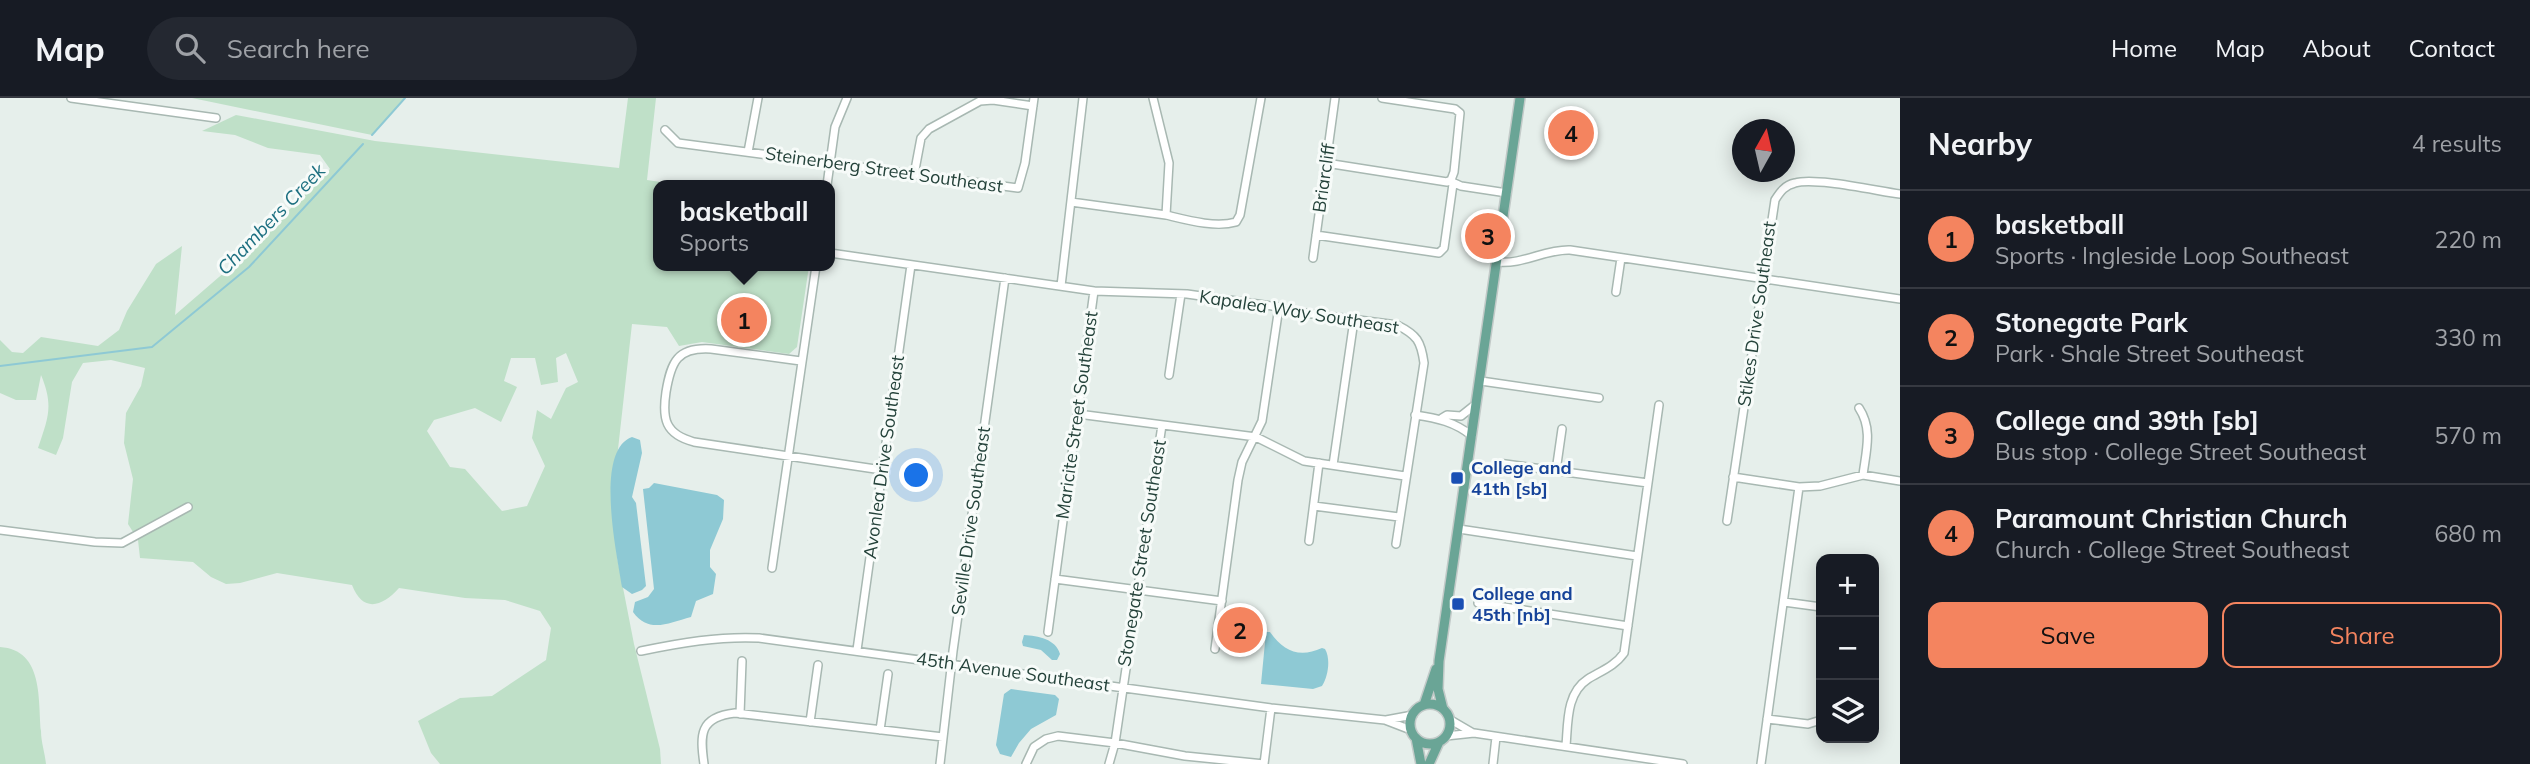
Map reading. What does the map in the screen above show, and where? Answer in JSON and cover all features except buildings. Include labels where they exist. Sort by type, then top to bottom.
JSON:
[{"type":"main road","points":[[1429,764],[1450,729],[1450,719],[1443,709],[1438,689],[1439,661],[1520,98]]},
{"type":"main road","points":[[1421,764],[1413,715],[1424,705],[1439,661]]},
{"type":"main road","points":[[1424,705],[1443,709]]},
{"type":"main road","points":[[1414,734],[1428,744],[1443,739]]},
{"type":"street","points":[[71,98],[216,118]]},
{"type":"street","points":[[748,152],[758,98]]},
{"type":"street","points":[[828,180],[835,127],[847,98]]},
{"type":"street","points":[[1061,286],[1083,98]]},
{"type":"street","points":[[1153,98],[1169,163],[1166,215]]},
{"type":"street","points":[[1071,202],[1212,223],[1236,222],[1240,215],[1261,98]]},
{"type":"street","name":"Briarcliff","points":[[1313,258],[1335,98]]},
{"type":"street","points":[[1316,235],[1439,253],[1444,248],[1460,113],[1455,109],[1382,98]]},
{"type":"street","points":[[914,175],[921,138],[929,129],[980,101],[1033,102]]},
{"type":"street","name":"Steinerberg Street Southeast","points":[[665,130],[678,143],[1018,188],[1026,163],[1033,102]]},
{"type":"street","points":[[1326,163],[1507,193]]},
{"type":"street","name":"Stikes Drive Southeast","points":[[1727,521],[1775,200],[1788,185],[1805,181],[1900,194]]},
{"type":"street","points":[[1497,262],[1513,263],[1558,250],[1900,299]]},
{"type":"street","points":[[835,254],[1094,290]]},
{"type":"street","points":[[1616,292],[1621,258]]},
{"type":"street","name":"Avonlea Drive Southeast","points":[[857,650],[911,265]]},
{"type":"street","points":[[772,568],[815,271]]},
{"type":"street","name":"Seville Drive Southeast","points":[[940,764],[951,664],[1005,278]]},
{"type":"street","name":"Maricite Street Southeast","points":[[1048,632],[1094,290],[1184,294]]},
{"type":"street","points":[[1169,375],[1184,294]]},
{"type":"street","name":"Kapalea Way Southeast","points":[[1184,294],[1397,325],[1411,332],[1421,345],[1424,363],[1415,415]]},
{"type":"street","points":[[1216,649],[1238,480],[1242,462],[1262,421],[1279,307]]},
{"type":"street","points":[[1333,466],[1354,320]]},
{"type":"street","points":[[801,361],[692,349],[673,363],[664,404],[667,424],[683,439],[882,470]]},
{"type":"street","points":[[1480,381],[1598,398]]},
{"type":"street","points":[[1396,544],[1415,415],[1442,418],[1447,415],[1461,416],[1477,404]]},
{"type":"street","points":[[1566,746],[1573,693],[1586,680],[1620,659],[1624,653],[1659,405]]},
{"type":"street","points":[[1859,408],[1867,420],[1868,433],[1863,475]]},
{"type":"street","points":[[1077,414],[1256,437],[1304,461],[1405,476]]},
{"type":"street","points":[[1442,418],[1460,426],[1472,436]]},
{"type":"street","name":"Stonegate Street Southeast","points":[[1109,764],[1115,743],[1162,425]]},
{"type":"street","points":[[1556,471],[1562,429]]},
{"type":"street","points":[[1309,541],[1319,463]]},
{"type":"street","points":[[1498,463],[1648,483]]},
{"type":"street","points":[[1733,477],[1799,487],[1820,486],[1863,475],[1900,481]]},
{"type":"street","points":[[1761,764],[1799,487]]},
{"type":"street","points":[[1314,506],[1399,517]]},
{"type":"street","points":[[0,530],[122,543],[188,507]]},
{"type":"street","points":[[1459,529],[1637,556]]},
{"type":"street","points":[[1055,579],[1222,601]]},
{"type":"street","points":[[1784,602],[1816,606]]},
{"type":"street","points":[[1478,603],[1628,626]]},
{"type":"street","name":"45th Avenue Southeast","points":[[640,651],[730,636],[759,638],[1271,708],[1385,720],[1413,715]]},
{"type":"street","points":[[740,714],[742,661]]},
{"type":"street","points":[[810,722],[818,665]]},
{"type":"street","points":[[880,730],[888,674]]},
{"type":"street","points":[[1026,764],[1031,751],[1045,739],[1058,736],[1115,743],[1185,760],[1264,764],[1271,708]]},
{"type":"street","points":[[704,764],[701,737],[708,724],[727,714],[943,737]]},
{"type":"street","points":[[1450,719],[1474,733],[1683,764]]},
{"type":"street","points":[[1767,719],[1808,724],[1816,722]]},
{"type":"street","name":"45th Avenue Southeast","points":[[1385,720],[1414,734]]},
{"type":"street","points":[[1443,739],[1474,733]]},
{"type":"street","points":[[1493,764],[1496,737]]},
{"type":"green space","points":[[192,98],[405,98],[372,135]]},
{"type":"green space","points":[[628,98],[656,98],[647,180],[653,181],[653,271],[808,271],[797,347],[789,354],[702,342],[679,346],[667,327],[632,324],[614,485],[617,557],[634,644],[660,749],[661,764],[440,764],[431,753],[418,721],[460,698],[492,696],[546,660],[551,628],[540,611],[505,600],[465,598],[399,588],[380,603],[373,604],[362,600],[352,585],[277,573],[226,584],[211,577],[193,562],[140,558],[138,540],[128,524],[133,479],[124,443],[126,413],[141,386],[145,368],[111,360],[83,363],[72,382],[63,438],[56,455],[38,448],[48,412],[47,395],[41,375],[36,400],[16,400],[0,393],[0,340],[12,352],[23,353],[41,337],[98,346],[119,330],[127,311],[156,264],[182,246],[175,315],[241,258],[330,169],[320,155],[268,148],[235,135],[202,131],[236,115],[375,141],[619,168]],"holes":[[[566,353],[578,382],[566,388],[551,419],[537,410],[532,438],[545,466],[527,506],[502,511],[465,469],[450,467],[427,431],[434,420],[475,408],[501,422],[517,387],[504,381],[511,358],[535,358],[541,385],[558,382],[556,358]]]},
{"type":"green space","points":[[1228,610],[1257,614],[1251,649],[1223,645]]},
{"type":"green space","points":[[0,647],[14,650],[25,657],[32,667],[36,678],[46,764],[0,764]]},
{"type":"water","points":[[632,437],[640,440],[642,453],[632,497],[636,503],[646,586],[632,594],[622,587],[613,529],[611,482],[614,461],[620,446]]},
{"type":"water","points":[[654,483],[717,495],[724,500],[723,519],[710,550],[710,567],[716,574],[713,594],[696,601],[691,617],[659,625],[646,623],[633,612],[635,602],[648,597],[654,589],[643,489]]},
{"type":"water","points":[[1266,632],[1270,632],[1281,644],[1293,651],[1307,653],[1325,649],[1328,668],[1322,686],[1313,689],[1261,684]]},
{"type":"water","points":[[1024,635],[1040,637],[1055,645],[1060,654],[1057,660],[1052,660],[1041,650],[1023,646]]},
{"type":"water","points":[[1011,689],[1055,695],[1059,699],[1056,715],[1031,729],[1011,757],[1000,754],[996,745],[1004,694]]},
{"type":"waterway","name":"Chambers Creek","points":[[372,135],[405,98]]},
{"type":"waterway","name":"Chambers Creek","points":[[0,366],[152,347],[249,267],[363,144]]},
{"type":"place","name":"Paramount Christian Church","points":[[1571,133]]},
{"type":"place","name":"College and 39th [sb]","points":[[1488,236]]},
{"type":"place","name":"basketball","points":[[744,320]]},
{"type":"place","name":"College and 41th [sb]","points":[[1457,478]]},
{"type":"place","name":"College and 45th [nb]","points":[[1458,604]]},
{"type":"place","name":"Stonegate Park","points":[[1240,630]]}]
